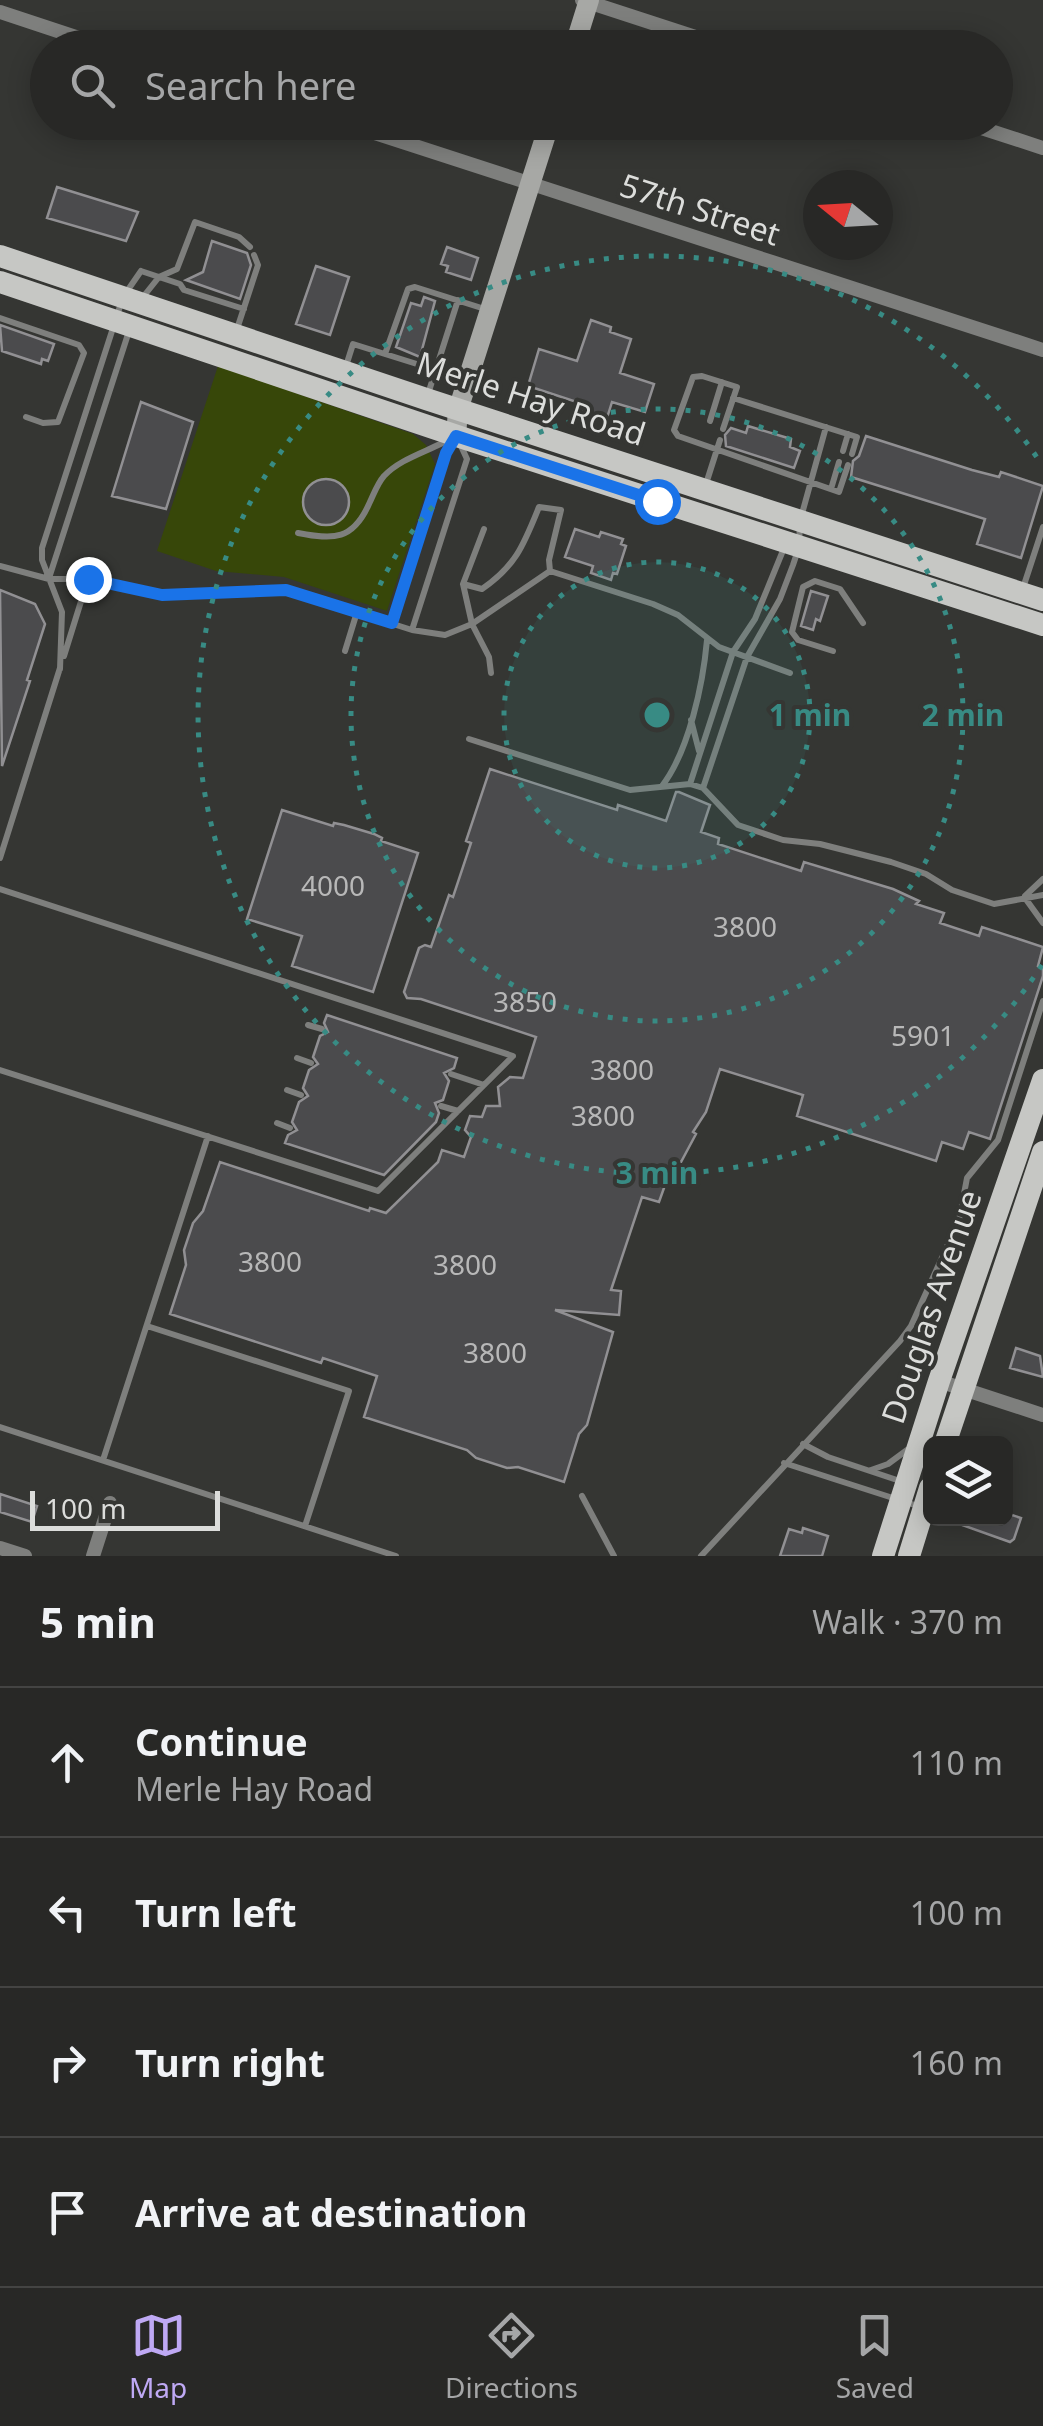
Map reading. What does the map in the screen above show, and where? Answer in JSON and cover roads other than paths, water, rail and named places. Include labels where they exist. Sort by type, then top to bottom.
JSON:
[{"type":"main road","name":"Merle Hay Road","points":[[0,256],[1032,596]]},
{"type":"main road","name":"Merle Hay Road","points":[[0,282],[456,436],[1043,625]]},
{"type":"main road","name":"Douglas Avenue","points":[[947,1436],[1036,1147],[1043,1080]]},
{"type":"main road","name":"Douglas Avenue","points":[[883,1556],[939,1382],[1036,1147]]},
{"type":"main road","points":[[909,1556],[923,1511]]},
{"type":"street","points":[[579,30],[586,1],[674,30]]},
{"type":"street","points":[[0,12],[54,30]]},
{"type":"street","points":[[1013,138],[1043,148]]},
{"type":"street","name":"57th Street","points":[[396,140],[1043,350]]},
{"type":"street","points":[[456,436],[458,410],[544,140]]},
{"type":"street","points":[[939,1382],[1043,1415]]},
{"type":"street","points":[[93,1556],[110,1504]]},
{"type":"street","points":[[0,1548],[25,1556]]},
{"type":"lane","points":[[131,299],[159,277],[177,269],[195,222],[240,237],[258,265],[235,334]]},
{"type":"lane","points":[[141,271],[180,284],[184,290],[244,308]]},
{"type":"lane","points":[[60,669],[62,612],[48,580],[42,548],[141,271]]},
{"type":"lane","points":[[48,580],[141,271]]},
{"type":"lane","points":[[385,354],[408,289],[415,287],[490,311]]},
{"type":"lane","points":[[426,399],[458,300]]},
{"type":"lane","points":[[0,318],[80,345],[84,353],[58,422],[26,418]]},
{"type":"lane","points":[[344,372],[353,344],[436,370]]},
{"type":"lane","points":[[723,429],[736,387],[696,376],[690,378],[675,434],[704,440],[716,452],[835,490],[844,464]]},
{"type":"lane","points":[[710,420],[722,382]]},
{"type":"lane","points":[[733,398],[853,436],[847,452]]},
{"type":"lane","points":[[703,788],[746,656],[780,599],[826,427]]},
{"type":"lane","points":[[298,533],[338,538],[347,533],[364,515],[380,480],[390,470],[456,436]]},
{"type":"lane","points":[[392,623],[446,453],[456,436]]},
{"type":"lane","points":[[412,630],[466,459],[456,436]]},
{"type":"lane","points":[[704,489],[720,440]]},
{"type":"lane","points":[[463,584],[482,589],[503,575],[521,552],[539,507],[561,510],[550,571]]},
{"type":"lane","points":[[690,784],[733,652],[762,605],[800,521]]},
{"type":"lane","points":[[1032,596],[1043,527]]},
{"type":"lane","points":[[484,529],[463,584],[472,624],[489,657],[491,672]]},
{"type":"lane","points":[[0,566],[48,580],[88,579],[162,595],[286,590],[412,630],[445,635],[472,624],[550,571]]},
{"type":"lane","points":[[550,571],[678,615],[707,640],[790,672]]},
{"type":"lane","points":[[0,858],[88,579]]},
{"type":"lane","points":[[833,651],[794,637],[792,624],[804,587],[814,581],[840,588],[863,623]]},
{"type":"lane","points":[[345,651],[357,612]]},
{"type":"lane","points":[[661,787],[674,768],[691,718],[707,640]]},
{"type":"lane","points":[[691,718],[700,753]]},
{"type":"lane","points":[[469,740],[630,790],[690,784],[703,788],[738,824],[748,828],[783,840],[820,844],[890,862],[994,904],[1043,895]]},
{"type":"lane","points":[[1024,897],[1043,878]]},
{"type":"lane","points":[[0,889],[514,1056],[427,1138],[378,1191],[0,1070]]},
{"type":"lane","points":[[1024,897],[1043,923]]},
{"type":"lane","points":[[700,1556],[911,1326],[959,1220],[967,1178],[998,1140],[1043,1002]]},
{"type":"lane","points":[[308,1025],[322,1030]]},
{"type":"lane","points":[[298,1058],[311,1063]]},
{"type":"lane","points":[[452,1074],[484,1085]]},
{"type":"lane","points":[[287,1090],[301,1095]]},
{"type":"lane","points":[[441,1106],[458,1111]]},
{"type":"lane","points":[[276,1123],[290,1128]]},
{"type":"lane","points":[[103,1460],[208,1136]]},
{"type":"lane","points":[[147,1326],[350,1391],[306,1526]]},
{"type":"lane","points":[[0,1427],[396,1556]]},
{"type":"lane","points":[[868,1470],[904,1454],[924,1429]]},
{"type":"lane","points":[[803,1444],[828,1458],[868,1470],[904,1492],[923,1494]]},
{"type":"lane","points":[[784,1463],[923,1494]]},
{"type":"lane","points":[[582,1496],[614,1556]]}]
